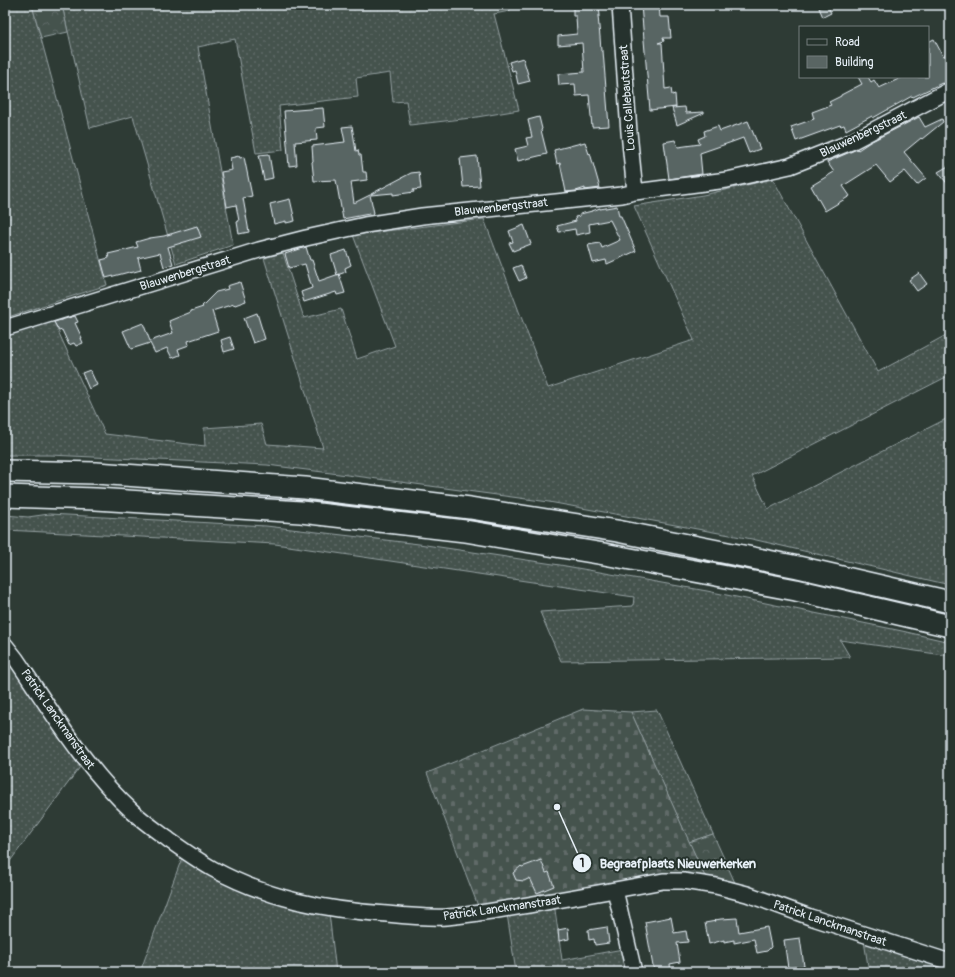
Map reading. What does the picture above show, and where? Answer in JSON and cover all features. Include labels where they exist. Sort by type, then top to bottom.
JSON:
[{"type":"highway","points":[[5,471],[96,473],[305,488],[470,508],[617,531],[798,567],[950,602]]},
{"type":"highway","points":[[5,496],[96,498],[293,512],[465,531],[604,554],[796,590],[950,626]]},
{"type":"street","name":"Louis Callebautstraat","points":[[620,5],[635,192]]},
{"type":"street","name":"Blauwenbergstraat","points":[[5,328],[259,250],[365,225],[422,216],[622,195],[727,180],[790,166],[851,142],[950,90]]},
{"type":"street","name":"Patrick Lanckmanstraat","points":[[5,645],[78,752],[133,812],[198,860],[228,877],[284,899],[361,913],[445,917],[478,914],[663,881],[683,881],[716,886],[747,894],[810,917],[950,962]]},
{"type":"street","points":[[615,890],[634,972]]},
{"type":"green space","points":[[5,5],[32,5],[107,285],[5,318]]},
{"type":"green space","points":[[32,5],[62,5],[68,32],[41,38]]},
{"type":"green space","points":[[62,5],[508,5],[510,11],[494,14],[519,110],[471,118],[410,125],[406,101],[393,102],[390,73],[356,78],[358,97],[279,106],[283,150],[256,153],[235,39],[198,47],[233,245],[176,264],[133,116],[90,128]]},
{"type":"green space","points":[[773,179],[878,372],[950,333],[950,375],[752,476],[768,509],[950,417],[950,585],[752,539],[549,502],[267,465],[50,455],[5,455],[5,333],[52,318],[105,434],[205,446],[204,428],[261,424],[267,444],[323,448],[264,258],[283,253],[304,318],[341,309],[357,359],[395,346],[353,235],[484,219],[548,388],[694,340],[634,206],[703,195]]},
{"type":"green space","points":[[49,514],[266,526],[419,544],[560,565],[707,591],[950,642],[950,656],[840,640],[850,657],[561,661],[540,612],[633,606],[634,597],[275,544],[5,530],[5,515],[28,517]]},
{"type":"green space","points":[[5,650],[83,763],[5,868]]},
{"type":"green space","points":[[583,709],[631,712],[706,879],[480,911],[427,773]]},
{"type":"green space","points":[[657,710],[713,834],[689,842],[631,712]]},
{"type":"green space","points":[[713,834],[736,885],[706,879],[689,842]]},
{"type":"green space","points":[[183,855],[329,913],[336,972],[140,972]]},
{"type":"green space","points":[[554,903],[562,960],[623,949],[627,972],[516,972],[507,914]]},
{"type":"green space","points":[[864,941],[934,964],[935,972],[869,972]]},
{"type":"building","points":[[599,5],[600,16],[598,16],[601,51],[603,51],[609,126],[592,127],[589,95],[576,96],[575,84],[559,85],[558,74],[584,72],[582,43],[558,45],[558,36],[577,34],[576,16],[573,16],[573,7]]},
{"type":"building","points":[[641,5],[659,5],[660,17],[669,17],[671,38],[663,38],[664,41],[658,43],[662,43],[665,89],[671,88],[672,95],[675,94],[676,107],[650,110]]},
{"type":"building","points":[[827,5],[831,13],[823,17],[819,8]]},
{"type":"building","points":[[934,39],[943,56],[950,52],[950,81],[942,83],[913,97],[912,96],[873,118],[872,116],[846,130],[844,125],[840,125],[796,141],[791,127],[814,119],[812,112],[831,105],[829,102],[862,84],[859,78],[869,78],[871,82],[874,80],[879,88],[901,78],[929,78],[929,42]]},
{"type":"building","points":[[523,58],[530,81],[518,84],[515,70],[512,71],[509,62]]},
{"type":"building","points":[[685,107],[686,113],[704,113],[677,125],[672,108]]},
{"type":"building","points":[[323,108],[325,127],[316,128],[317,140],[295,142],[297,165],[289,166],[284,111]]},
{"type":"building","points":[[539,117],[547,154],[518,161],[515,149],[528,146],[526,138],[532,137],[528,120]]},
{"type":"building","points":[[919,117],[925,127],[942,119],[943,122],[904,152],[926,178],[917,185],[905,171],[890,182],[876,165],[843,186],[850,196],[825,211],[811,186],[834,172],[827,162],[857,149],[858,150],[870,142]]},
{"type":"building","points":[[748,121],[760,149],[749,153],[743,138],[700,153],[702,174],[669,179],[664,142],[675,140],[678,147],[700,144],[698,139],[705,136],[704,131],[718,126],[720,131]]},
{"type":"building","points":[[352,126],[356,151],[358,150],[359,155],[361,155],[363,172],[366,172],[367,180],[351,182],[354,203],[370,195],[374,213],[343,219],[336,180],[314,181],[312,146],[345,142],[342,127]]},
{"type":"building","points":[[585,142],[589,154],[590,153],[600,188],[585,190],[585,188],[566,192],[560,163],[557,164],[554,150]]},
{"type":"building","points":[[269,154],[273,178],[264,180],[259,155]]},
{"type":"building","points":[[239,156],[240,158],[244,157],[252,196],[243,198],[249,232],[239,234],[237,222],[239,221],[236,205],[227,207],[221,172],[232,170],[230,158]]},
{"type":"building","points":[[477,156],[480,186],[463,187],[460,158]]},
{"type":"building","points":[[950,165],[950,187],[938,172]]},
{"type":"building","points":[[419,172],[421,189],[413,190],[414,192],[393,195],[393,193],[371,195],[411,173]]},
{"type":"building","points":[[290,199],[295,221],[286,223],[286,221],[274,224],[270,204]]},
{"type":"building","points":[[617,206],[619,216],[621,216],[636,251],[607,264],[606,260],[593,263],[588,245],[600,243],[602,248],[620,240],[610,220],[589,224],[590,232],[576,235],[575,229],[559,232],[557,226],[576,221],[575,217],[580,216],[580,214],[600,208]]},
{"type":"building","points":[[524,225],[531,244],[513,251],[509,243],[513,242],[509,231]]},
{"type":"building","points":[[197,226],[201,237],[168,247],[173,264],[164,267],[160,253],[138,258],[141,270],[106,278],[101,260],[109,258],[108,254],[138,247],[136,242],[164,236]]},
{"type":"building","points":[[306,247],[319,281],[339,274],[345,293],[337,295],[336,292],[304,302],[301,292],[312,288],[305,264],[289,268],[285,254]]},
{"type":"building","points":[[346,250],[351,265],[345,268],[346,272],[337,275],[331,255]]},
{"type":"building","points":[[521,265],[526,278],[519,281],[513,268]]},
{"type":"building","points":[[919,273],[927,284],[917,291],[909,280]]},
{"type":"building","points":[[240,282],[246,301],[212,311],[218,331],[188,341],[189,345],[178,349],[180,355],[172,358],[167,348],[155,353],[150,343],[131,349],[123,331],[143,323],[150,341],[173,333],[169,321],[203,307],[202,306],[216,292],[228,289],[227,286]]},
{"type":"building","points":[[257,313],[265,339],[253,343],[244,318]]},
{"type":"building","points":[[75,316],[78,322],[75,323],[83,343],[76,346],[74,343],[69,345],[62,330],[59,331],[54,322]]},
{"type":"building","points":[[230,337],[234,349],[224,352],[221,340]]},
{"type":"building","points":[[90,370],[97,385],[89,389],[82,373]]},
{"type":"building","points":[[541,860],[546,873],[549,872],[554,886],[537,893],[530,878],[524,881],[516,880],[513,873],[521,866],[522,867]]},
{"type":"building","points":[[671,917],[674,933],[686,931],[688,942],[677,943],[680,962],[670,964],[671,972],[654,972],[645,922]]},
{"type":"building","points":[[737,918],[739,932],[767,927],[771,947],[767,951],[757,953],[754,939],[734,943],[734,940],[724,942],[724,940],[709,944],[705,923],[721,919]]},
{"type":"building","points":[[607,927],[609,943],[595,945],[594,939],[589,940],[588,930]]},
{"type":"building","points":[[568,928],[569,939],[559,941],[558,930]]},
{"type":"building","points":[[800,938],[804,966],[788,968],[784,940]]},
{"type":"place","name":"Begraafplaats Nieuwerkerken","points":[[557,807]]}]
